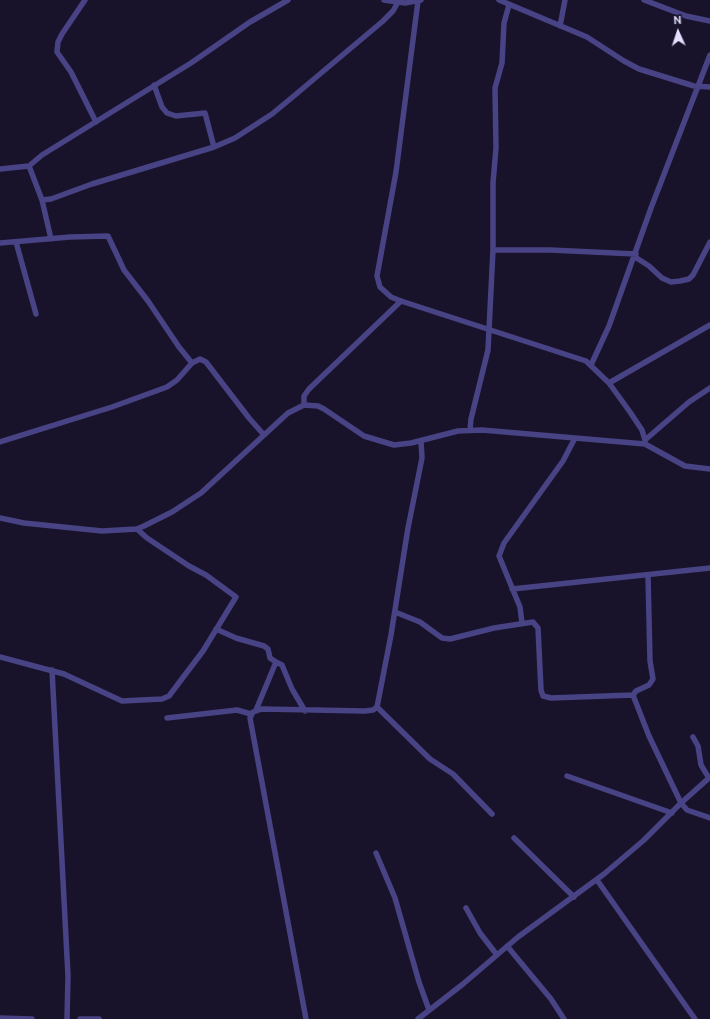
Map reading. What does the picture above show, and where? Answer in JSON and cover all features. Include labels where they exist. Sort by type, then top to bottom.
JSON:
[{"type":"street","points":[[85,0],[62,34],[58,42],[57,52],[71,72],[96,122]]},
{"type":"street","points":[[0,169],[29,166],[42,155],[96,122],[104,115],[191,63],[250,22],[288,0]]},
{"type":"street","points":[[384,0],[420,0],[393,190],[377,276],[380,287],[383,291],[401,301],[579,358],[591,364],[609,383],[639,424],[645,442]]},
{"type":"street","points":[[499,0],[587,37],[639,69],[699,86],[710,87]]},
{"type":"street","points":[[560,26],[565,0]]},
{"type":"street","points":[[644,0],[686,16],[710,21]]},
{"type":"street","points":[[42,200],[51,199],[92,184],[214,147],[235,138],[272,114],[383,21],[393,11],[394,1]]},
{"type":"street","points":[[470,430],[471,419],[486,364],[493,250],[493,183],[496,138],[495,88],[502,63],[504,23],[509,5]]},
{"type":"street","points":[[591,364],[605,337],[636,255],[654,201],[710,55]]},
{"type":"street","points":[[154,85],[162,107],[167,113],[182,116],[205,113],[214,147]]},
{"type":"street","points":[[29,166],[42,200],[51,239]]},
{"type":"street","points":[[0,243],[108,236],[124,270],[148,300],[192,363]]},
{"type":"street","points":[[16,242],[36,314]]},
{"type":"street","points":[[493,250],[550,250],[636,255],[662,278],[671,282],[688,279],[693,275],[710,242]]},
{"type":"street","points":[[304,405],[304,396],[309,390],[401,301]]},
{"type":"street","points":[[609,383],[710,325]]},
{"type":"street","points":[[0,442],[112,407],[167,387],[177,380],[192,363],[200,359],[205,360],[249,418],[264,435]]},
{"type":"street","points":[[645,442],[689,402],[710,388]]},
{"type":"street","points":[[0,518],[24,523],[82,530],[102,531],[138,529],[164,517],[196,496],[293,410],[304,405],[318,406],[364,436],[379,442],[394,445],[421,441],[450,433],[470,430],[645,442],[678,463],[694,468],[710,469]]},
{"type":"street","points":[[522,623],[520,607],[499,559],[501,550],[563,461],[575,438]]},
{"type":"street","points":[[256,710],[365,711],[373,710],[377,707],[395,612],[408,528],[422,458],[421,441]]},
{"type":"street","points":[[0,657],[52,670],[69,676],[122,701],[166,698],[194,663],[236,597],[206,575],[189,566],[147,538],[138,529]]},
{"type":"street","points":[[512,588],[710,568]]},
{"type":"street","points":[[395,612],[420,622],[442,638],[450,639],[522,623],[533,622],[538,628],[541,690],[543,696],[551,698],[632,695],[636,691],[649,685],[653,679],[650,661],[648,575]]},
{"type":"street","points":[[216,629],[232,636],[264,646],[270,657],[282,665],[292,689],[305,711]]},
{"type":"street","points":[[276,662],[256,710],[251,714],[250,728],[306,1019]]},
{"type":"street","points":[[52,670],[67,969],[67,1019]]},
{"type":"street","points":[[632,695],[649,736],[681,803],[687,810],[710,818]]},
{"type":"street","points":[[377,707],[430,758],[453,774],[492,814]]},
{"type":"street","points":[[167,718],[237,710],[251,714]]},
{"type":"street","points":[[418,1019],[508,946],[574,897],[633,850],[709,778],[701,765],[698,746],[693,737]]},
{"type":"street","points":[[567,776],[672,813]]},
{"type":"street","points":[[514,838],[574,897]]},
{"type":"street","points":[[376,853],[395,898],[420,986],[429,1010]]},
{"type":"street","points":[[596,880],[695,1019]]},
{"type":"street","points":[[466,908],[480,933],[497,955]]},
{"type":"street","points":[[508,946],[551,999],[564,1019]]},
{"type":"street","points":[[0,1018],[32,1019]]},
{"type":"street","points":[[80,1019],[99,1019]]}]
